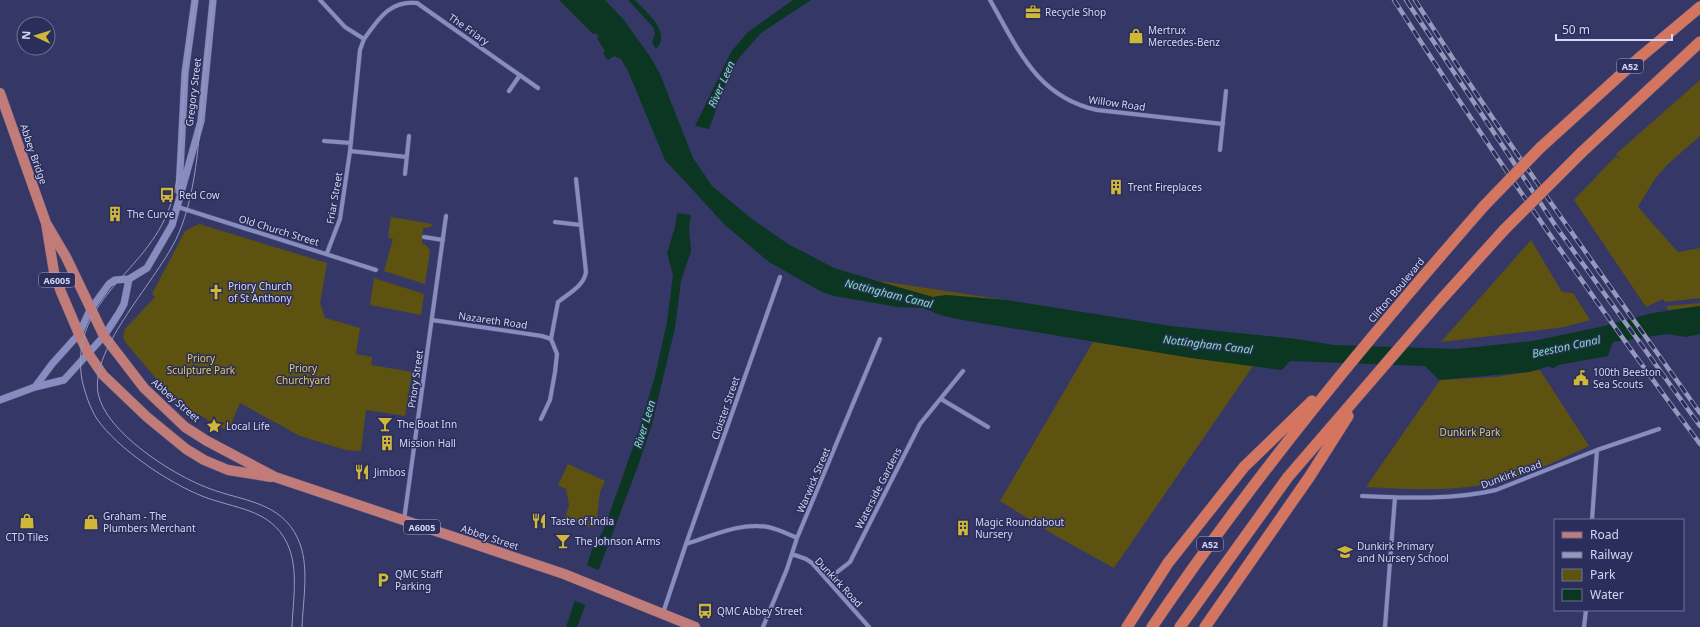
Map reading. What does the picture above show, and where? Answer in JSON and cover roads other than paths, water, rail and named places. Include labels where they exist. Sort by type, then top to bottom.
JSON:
[{"type":"highway","name":"Clifton Boulevard","points":[[1152,627],[1218,532],[1340,374],[1484,206],[1562,126],[1700,7]]},
{"type":"highway","name":"A52","points":[[1180,627],[1288,477],[1439,302],[1504,230],[1582,152],[1700,42]]},
{"type":"highway","points":[[1127,627],[1168,563],[1244,467],[1340,374]]},
{"type":"highway","points":[[1205,627],[1310,476],[1368,384]]},
{"type":"main road","name":"Abbey Bridge","points":[[0,93],[46,223],[54,272],[79,334]]},
{"type":"main road","name":"Abbey Bridge","points":[[46,223],[66,257],[90,310]]},
{"type":"main road","name":"Abbey Street","points":[[90,310],[104,336],[144,388],[185,427],[275,477]]},
{"type":"main road","name":"Abbey Street","points":[[79,334],[88,353],[108,380],[186,449],[204,460],[228,470],[275,477],[404,520],[570,577],[695,627]]},
{"type":"street","name":"Gregory Street","points":[[178,207],[185,73],[195,0]]},
{"type":"street","name":"Gregory Street","points":[[35,387],[52,364],[79,334],[90,310],[109,284],[115,280],[129,279],[147,268],[168,235],[178,207],[201,121],[213,0]]},
{"type":"street","points":[[320,0],[345,27],[364,39]]},
{"type":"street","name":"Willow Road","points":[[990,0],[1025,61],[1047,86],[1062,96],[1081,106],[1097,110],[1223,124]]},
{"type":"street","name":"The Friary","points":[[364,39],[387,8],[397,2],[411,1],[423,6],[538,88]]},
{"type":"street","name":"Friar Street","points":[[327,253],[340,219],[351,143],[360,50],[364,39]]},
{"type":"street","points":[[509,91],[520,75]]},
{"type":"street","points":[[1220,150],[1226,92]]},
{"type":"street","points":[[405,174],[409,136]]},
{"type":"street","points":[[324,141],[351,143]]},
{"type":"street","points":[[350,151],[407,157]]},
{"type":"street","points":[[541,419],[550,400],[558,354],[551,339],[558,302],[581,285],[585,279],[586,272],[576,179]]},
{"type":"street","name":"Old Church Street","points":[[178,207],[327,253],[376,270]]},
{"type":"street","name":"Priory Street","points":[[404,520],[446,216]]},
{"type":"street","points":[[555,222],[581,225]]},
{"type":"street","points":[[424,237],[442,240]]},
{"type":"street","name":"Cloister Street","points":[[686,544],[780,277]]},
{"type":"street","points":[[0,400],[35,387],[64,380],[104,336],[124,304],[129,279]]},
{"type":"street","name":"Nazareth Road","points":[[432,320],[542,336],[551,339]]},
{"type":"street","name":"Warwick Street","points":[[763,627],[797,538],[880,339]]},
{"type":"street","name":"Waterside Gardens","points":[[826,580],[850,562],[920,424],[962,371]]},
{"type":"street","points":[[941,399],[988,426]]},
{"type":"street","name":"Dunkirk Road","points":[[1362,496],[1461,496],[1479,494],[1516,483],[1597,450],[1659,429]]},
{"type":"street","points":[[1592,519],[1597,450]]},
{"type":"street","points":[[1385,627],[1395,497]]},
{"type":"street","points":[[663,614],[686,544],[732,529],[761,526],[770,527],[797,538]]},
{"type":"street","name":"Dunkirk Road","points":[[792,554],[806,559],[869,627]]},
{"type":"street","points":[[1584,627],[1586,611]]},
{"type":"water","points":[[559,0],[605,0],[624,20],[651,58],[660,74],[693,158],[712,186],[752,219],[788,244],[834,268],[894,286],[933,297],[946,295],[1006,300],[1171,326],[1297,339],[1334,345],[1456,349],[1533,341],[1600,327],[1653,313],[1700,306],[1700,334],[1686,337],[1667,334],[1613,342],[1608,356],[1558,365],[1552,369],[1550,366],[1529,372],[1439,380],[1425,366],[1290,361],[1282,370],[1191,358],[963,320],[943,316],[923,308],[898,307],[834,296],[822,292],[769,262],[726,226],[665,160],[628,71],[621,59],[614,56],[608,60],[603,54],[605,51],[597,38],[599,37],[596,33],[593,34]]},
{"type":"water","points":[[628,0],[635,0],[656,23],[661,36],[660,43],[656,49],[652,42],[655,34],[653,27]]},
{"type":"water","name":"River Leen","points":[[793,0],[811,0],[761,33],[739,58],[729,74],[709,129],[695,126],[731,52],[748,32]]},
{"type":"water","name":"River Leen","points":[[677,213],[691,215],[689,228],[691,251],[681,281],[675,328],[652,424],[638,466],[577,627],[566,627],[595,541],[598,540],[604,529],[637,436],[655,376],[667,322],[673,275],[667,253],[675,227]]},
{"type":"tram line","points":[[195,0],[186,65],[180,160],[172,201],[155,236],[96,310],[86,330],[81,353],[82,380],[88,400],[97,419],[118,442],[145,464],[175,483],[202,496],[250,511],[261,516],[280,531],[287,543],[293,563],[294,584],[292,627]]},
{"type":"tram line","points":[[213,0],[204,76],[197,157],[185,217],[178,235],[168,253],[128,314],[104,355],[98,375],[98,393],[103,408],[113,422],[127,437],[160,463],[208,488],[259,504],[271,510],[291,526],[302,549],[304,560],[305,582],[302,627]]},
{"type":"railway","points":[[1394,0],[1543,225],[1700,444]]},
{"type":"railway","points":[[1406,0],[1557,228],[1700,426]]},
{"type":"railway","points":[[1415,0],[1519,157],[1700,413]]},
{"type":"place","name":"Recycle Shop","points":[[1033,12]]},
{"type":"place","name":"Mertrux Mercedes-Benz","points":[[1136,36]]},
{"type":"place","name":"Trent Fireplaces","points":[[1116,187]]},
{"type":"place","name":"Red Cow","points":[[167,195]]},
{"type":"place","name":"The Curve","points":[[115,214]]},
{"type":"place","name":"Priory Church of St Anthony","points":[[216,292]]},
{"type":"place","name":"100th Beeston Sea Scouts","points":[[1581,378]]},
{"type":"place","name":"The Boat Inn","points":[[385,424]]},
{"type":"place","name":"Local Life","points":[[214,426]]},
{"type":"place","name":"Mission Hall","points":[[387,443]]},
{"type":"place","name":"Jimbos","points":[[362,472]]},
{"type":"place","name":"CTD Tiles","points":[[27,521]]},
{"type":"place","name":"Taste of India","points":[[539,521]]},
{"type":"place","name":"Graham - The Plumbers Merchant","points":[[91,522]]},
{"type":"place","name":"Magic Roundabout Nursery","points":[[963,528]]},
{"type":"place","name":"The Johnson Arms","points":[[563,541]]},
{"type":"place","name":"Dunkirk Primary and Nursery School","points":[[1345,552]]},
{"type":"place","name":"QMC Staff Parking","points":[[383,580]]},
{"type":"place","name":"QMC Abbey Street","points":[[705,611]]},
{"type":"water label","name":"Nottingham Canal","points":[[889,293]]},
{"type":"water label","name":"Nottingham Canal","points":[[1208,344]]},
{"type":"water label","name":"Beeston Canal","points":[[1566,346]]},
{"type":"park label","name":"Priory Sculpture Park","points":[[201,364]]},
{"type":"park label","name":"Priory Churchyard","points":[[303,374]]},
{"type":"park label","name":"Dunkirk Park","points":[[1470,432]]}]
